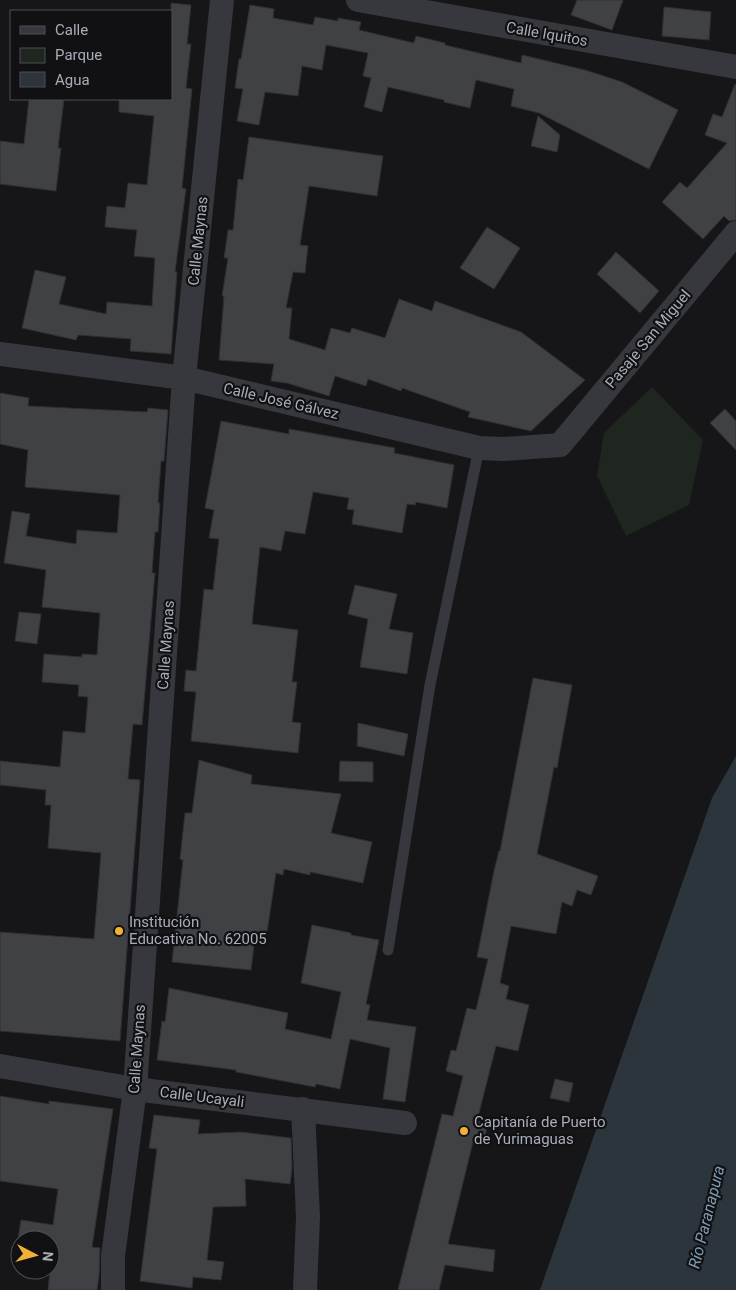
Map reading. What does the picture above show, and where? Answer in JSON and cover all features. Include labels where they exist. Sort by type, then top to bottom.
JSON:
[{"type":"street","name":"Calle Maynas","points":[[113,1290],[113,1256],[135,1089],[184,378],[222,0]]},
{"type":"street","name":"Calle Iquitos","points":[[358,0],[736,67]]},
{"type":"street","name":"Pasaje San Miguel","points":[[560,445],[736,233]]},
{"type":"street","name":"Calle José Gálvez","points":[[0,354],[184,378],[479,448],[504,450],[560,445]]},
{"type":"street","name":"Calle Ucayali","points":[[0,1066],[135,1089],[405,1123]]},
{"type":"street","points":[[304,1109],[308,1216],[305,1290]]},
{"type":"lane","points":[[388,950],[430,685],[479,448]]},
{"type":"green space","points":[[652,387],[703,440],[689,505],[626,536],[597,476],[604,433]]},
{"type":"water","name":"Río Paranapura","points":[[736,756],[736,1290],[540,1290],[712,798]]},
{"type":"building","points":[[577,0],[623,0],[612,30],[571,15]]},
{"type":"building","points":[[171,3],[191,5],[187,44],[191,44],[186,88],[192,89],[182,188],[186,189],[175,272],[177,272],[171,354],[130,351],[131,339],[78,335],[76,340],[22,328],[35,270],[66,277],[59,304],[106,314],[107,302],[152,306],[155,258],[134,256],[137,230],[105,227],[107,206],[125,208],[128,183],[147,185],[154,116],[119,112],[119,100],[172,100]]},
{"type":"building","points":[[250,5],[274,9],[273,18],[313,25],[315,17],[338,21],[338,18],[361,22],[359,30],[414,43],[416,36],[521,63],[522,55],[585,70],[622,82],[678,110],[649,169],[539,113],[511,106],[514,89],[476,80],[470,108],[388,87],[382,112],[364,107],[371,78],[363,76],[368,53],[326,45],[322,70],[302,66],[298,96],[265,92],[259,125],[237,121],[243,89],[235,88]]},
{"type":"building","points":[[664,7],[711,12],[709,40],[662,36]]},
{"type":"building","points":[[735,84],[736,220],[729,221],[724,216],[703,239],[662,202],[680,182],[687,188],[727,143],[705,135],[713,114],[722,117]]},
{"type":"building","points":[[29,100],[64,100],[58,148],[61,148],[56,191],[0,184],[0,141],[24,144]]},
{"type":"building","points":[[538,116],[560,135],[557,152],[531,146]]},
{"type":"building","points":[[249,137],[383,156],[377,196],[309,186],[300,245],[308,246],[305,273],[293,272],[286,308],[292,308],[289,339],[325,350],[331,328],[350,333],[352,328],[385,338],[399,299],[432,311],[435,301],[521,332],[585,380],[531,431],[468,417],[470,412],[402,388],[401,391],[368,379],[366,386],[335,376],[329,396],[287,383],[271,381],[274,364],[219,360],[224,296],[222,296],[228,258],[224,258],[228,230],[233,230],[238,179],[243,180]]},
{"type":"building","points":[[487,227],[520,248],[494,289],[460,268]]},
{"type":"building","points":[[616,252],[659,291],[640,313],[597,274]]},
{"type":"building","points":[[0,393],[29,398],[28,406],[147,412],[148,408],[168,410],[164,461],[161,461],[158,532],[155,532],[152,573],[155,573],[142,725],[133,724],[128,779],[140,780],[120,1041],[0,1031],[0,932],[94,939],[101,853],[48,848],[51,805],[45,805],[46,790],[0,785],[0,761],[60,767],[63,731],[85,733],[88,697],[78,696],[79,685],[42,682],[44,654],[82,657],[82,654],[97,655],[100,613],[42,607],[46,570],[4,563],[12,511],[30,514],[26,536],[76,544],[77,530],[117,533],[120,495],[25,487],[28,450],[0,444]]},
{"type":"building","points":[[725,409],[736,421],[736,450],[710,423]]},
{"type":"building","points":[[221,421],[289,434],[289,429],[395,448],[394,453],[454,465],[447,508],[416,502],[415,505],[407,504],[402,533],[352,524],[354,510],[347,509],[349,498],[313,492],[305,534],[285,531],[281,551],[260,547],[252,624],[298,630],[292,682],[297,682],[292,722],[301,723],[298,753],[191,741],[196,692],[184,691],[186,670],[196,671],[204,589],[213,590],[219,539],[209,538],[214,510],[205,508]]},
{"type":"building","points":[[355,585],[397,594],[389,629],[413,633],[407,674],[360,667],[368,619],[348,614]]},
{"type":"building","points":[[19,612],[41,614],[37,644],[15,641]]},
{"type":"building","points":[[533,678],[572,685],[557,768],[554,767],[537,854],[598,876],[591,895],[577,890],[572,906],[562,902],[556,934],[511,926],[500,983],[509,986],[506,999],[529,1005],[518,1051],[496,1046],[477,1121],[487,1122],[485,1144],[473,1142],[448,1244],[495,1250],[493,1272],[445,1265],[439,1290],[398,1290],[442,1114],[453,1116],[463,1076],[446,1071],[451,1050],[456,1051],[467,1008],[476,1010],[488,959],[477,957],[494,871],[500,851]]},
{"type":"building","points":[[358,723],[408,734],[404,756],[357,746]]},
{"type":"building","points":[[199,760],[252,775],[251,784],[341,794],[331,833],[372,842],[363,883],[310,872],[310,875],[284,869],[283,875],[276,873],[266,939],[255,937],[251,970],[172,962],[183,860],[180,859],[185,813],[192,813]]},
{"type":"building","points":[[340,761],[373,762],[373,782],[339,781]]},
{"type":"building","points":[[312,925],[379,940],[366,1004],[370,1005],[367,1020],[416,1027],[405,1102],[383,1099],[390,1048],[350,1039],[340,1089],[316,1084],[315,1087],[236,1072],[236,1070],[157,1060],[162,1021],[165,1022],[169,988],[288,1013],[285,1029],[331,1039],[341,992],[301,983]]},
{"type":"building","points":[[555,1079],[573,1083],[569,1102],[550,1098]]},
{"type":"building","points":[[0,1096],[49,1104],[49,1101],[113,1109],[92,1247],[100,1248],[97,1290],[48,1290],[49,1280],[60,1280],[60,1230],[19,1230],[21,1220],[53,1225],[58,1189],[0,1181]]},
{"type":"building","points":[[154,1115],[200,1120],[198,1134],[241,1132],[291,1138],[292,1168],[290,1184],[245,1179],[246,1206],[213,1207],[207,1260],[224,1262],[221,1280],[193,1277],[192,1288],[140,1281],[157,1149],[149,1148]]},
{"type":"place","name":"Institución Educativa No. 62005","points":[[119,931]]},
{"type":"place","name":"Capitanía de Puerto de Yurimaguas","points":[[464,1131]]}]
